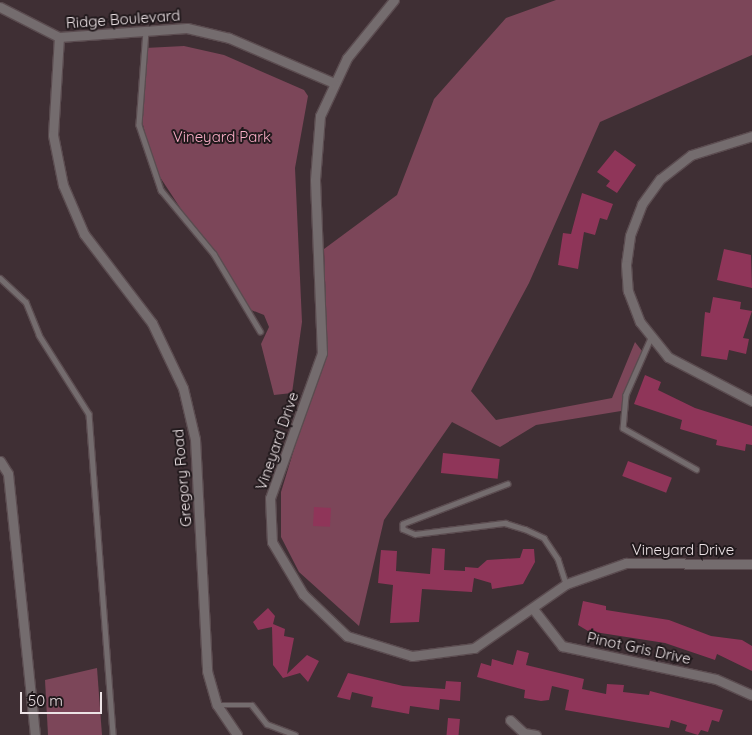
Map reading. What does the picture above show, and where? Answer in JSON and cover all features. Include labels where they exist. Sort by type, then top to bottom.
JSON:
[{"type":"street","name":"Vineyard Drive","points":[[394,0],[347,58],[320,116],[315,180],[322,353],[270,498],[272,542],[303,594],[347,636],[412,656],[474,648],[534,610],[566,584],[626,563],[752,564]]},
{"type":"street","name":"Ridge Boulevard","points":[[0,7],[59,38],[187,28],[229,38],[334,84]]},
{"type":"street","name":"Gregory Road","points":[[59,38],[53,135],[63,185],[84,234],[152,322],[183,388],[195,439],[207,671],[217,705],[237,735]]},
{"type":"street","points":[[752,136],[692,156],[660,179],[642,204],[630,236],[628,291],[652,336],[668,357],[752,401]]},
{"type":"street","points":[[0,461],[8,474],[35,735]]},
{"type":"street","name":"Pinot Gris Drive","points":[[534,610],[562,646],[716,679],[752,695]]},
{"type":"street","points":[[510,720],[524,733],[536,735]]},
{"type":"lane","points":[[146,31],[139,126],[161,190],[214,254],[260,331]]},
{"type":"lane","points":[[0,278],[26,302],[39,335],[89,414],[113,735]]},
{"type":"lane","points":[[652,336],[626,395],[623,428],[696,469]]},
{"type":"lane","points":[[508,484],[403,524],[403,529],[415,534],[504,523],[525,529],[544,538],[558,559],[566,584]]},
{"type":"lane","points":[[217,705],[252,705],[267,724],[295,735]]},
{"type":"green space","points":[[556,0],[752,0],[752,55],[600,122],[529,283],[471,391],[496,420],[612,398],[635,342],[642,351],[621,411],[536,425],[500,447],[452,422],[384,520],[359,626],[299,572],[281,537],[281,492],[327,341],[324,249],[397,195],[434,99],[506,18]]},
{"type":"green space","name":"Vineyard Park","points":[[184,46],[224,55],[304,90],[308,96],[295,168],[302,322],[292,393],[274,395],[261,344],[269,327],[264,315],[246,308],[154,168],[142,121],[145,48]]},
{"type":"green space","points":[[97,668],[102,735],[48,735],[45,680]]},
{"type":"building","points":[[615,150],[636,165],[617,193],[606,186],[610,181],[597,172]]},
{"type":"building","points":[[582,193],[613,204],[607,220],[600,218],[595,235],[584,232],[578,269],[558,265],[563,233],[571,234]]},
{"type":"building","points":[[724,249],[751,255],[752,288],[717,280]]},
{"type":"building","points":[[713,297],[741,302],[740,309],[752,311],[743,338],[749,339],[746,354],[729,350],[727,360],[701,356],[705,312],[710,313]]},
{"type":"building","points":[[645,375],[661,382],[658,390],[695,408],[752,426],[752,445],[746,444],[745,451],[716,445],[717,440],[680,429],[682,420],[634,404]]},
{"type":"building","points":[[443,453],[500,459],[498,479],[441,473]]},
{"type":"building","points":[[628,461],[672,478],[666,493],[622,476]]},
{"type":"building","points":[[314,507],[331,508],[330,527],[313,526]]},
{"type":"building","points":[[432,548],[445,549],[444,570],[465,571],[465,567],[478,568],[487,560],[520,558],[523,549],[534,549],[535,562],[523,584],[492,589],[491,583],[474,578],[472,592],[422,589],[419,622],[390,623],[393,585],[378,583],[381,550],[397,551],[396,571],[430,574]]},
{"type":"building","points":[[583,601],[606,606],[606,610],[669,620],[711,636],[742,640],[752,646],[752,671],[717,654],[715,660],[665,643],[588,631],[578,625]]},
{"type":"building","points":[[268,608],[275,616],[273,624],[285,629],[284,636],[294,638],[287,674],[307,655],[319,661],[308,682],[300,673],[283,678],[273,665],[272,627],[258,630],[253,622]]},
{"type":"building","points":[[517,650],[529,653],[526,665],[584,679],[582,689],[606,694],[607,684],[624,685],[623,692],[649,695],[650,691],[723,710],[719,722],[712,720],[708,732],[701,730],[698,735],[685,731],[687,725],[671,720],[669,728],[565,710],[569,690],[552,686],[549,700],[541,701],[524,698],[525,690],[477,677],[481,663],[491,666],[492,659],[513,665]]},
{"type":"building","points":[[348,673],[403,686],[445,689],[446,681],[461,682],[460,701],[440,699],[439,710],[410,706],[409,714],[371,707],[373,697],[352,692],[350,700],[337,697]]},
{"type":"building","points":[[448,718],[460,719],[459,735],[447,735]]}]
